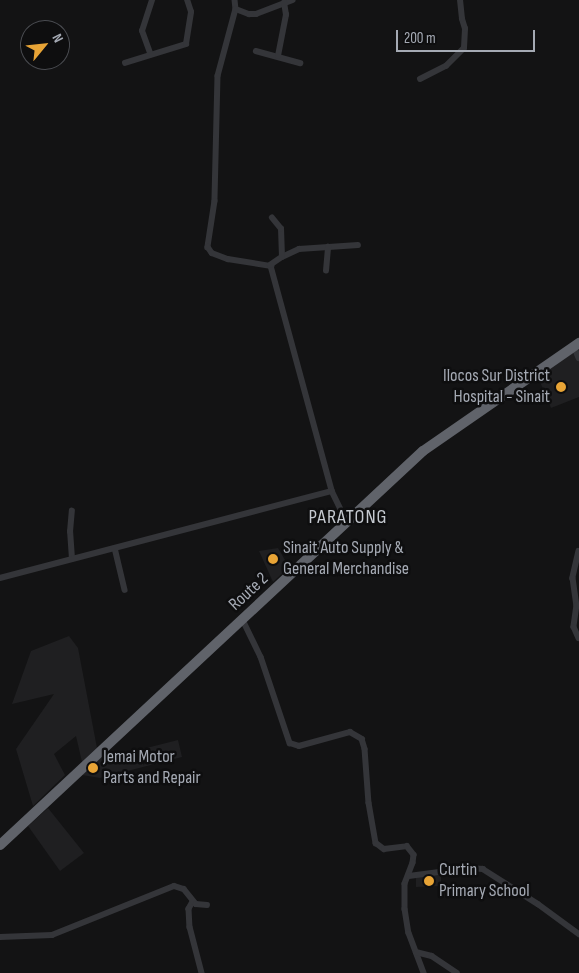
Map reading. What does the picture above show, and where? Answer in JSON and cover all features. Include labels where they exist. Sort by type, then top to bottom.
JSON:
[{"type":"highway","name":"Route 2","points":[[0,845],[347,522],[443,436],[576,344]]},
{"type":"street","points":[[150,53],[142,31],[152,0]]},
{"type":"street","points":[[125,63],[150,53],[186,44],[191,12],[187,0]]},
{"type":"street","points":[[236,0],[236,9],[218,76],[215,201],[208,247],[212,253],[228,259],[270,265],[297,250],[358,245]]},
{"type":"street","points":[[420,79],[446,66],[464,48],[465,29],[460,0]]},
{"type":"street","points":[[236,9],[249,14],[256,14],[288,1]]},
{"type":"street","points":[[278,56],[288,1]]},
{"type":"street","points":[[256,52],[300,63]]},
{"type":"street","points":[[272,218],[281,229],[282,257]]},
{"type":"street","points":[[326,271],[328,247]]},
{"type":"street","points":[[270,265],[332,491],[347,522]]},
{"type":"street","points":[[576,344],[579,358]]},
{"type":"street","points":[[0,578],[332,491]]},
{"type":"street","points":[[72,512],[70,532],[72,559]]},
{"type":"street","points":[[115,548],[125,590]]},
{"type":"street","points":[[579,551],[573,578],[577,610],[574,628],[579,638]]},
{"type":"street","points":[[243,620],[261,657],[290,743],[299,746],[350,732],[362,739],[365,749],[369,803],[376,841],[384,849],[407,846],[414,855],[414,863],[404,889],[405,909],[409,933],[424,973]]},
{"type":"street","points":[[409,876],[469,868],[483,869],[538,904],[579,934]]},
{"type":"street","points":[[0,937],[52,935],[174,886],[184,888],[193,902],[200,906],[207,905]]},
{"type":"street","points":[[193,902],[190,910],[190,927],[202,973]]},
{"type":"street","points":[[416,952],[432,956],[457,973]]},
{"type":"shaded area","name":"Ilocos Sur District Hospital - Sinait","points":[[575,350],[579,360],[579,397],[551,408],[538,377]]},
{"type":"shaded area","name":"Sinait Auto Supply & General Merchandise","points":[[278,548],[289,567],[273,582],[259,551]]},
{"type":"shaded area","points":[[69,636],[78,648],[97,748],[82,762],[76,736],[54,754],[65,775],[33,806],[16,749],[54,694],[12,704],[31,651]]},
{"type":"shaded area","points":[[178,740],[182,757],[100,778],[82,775],[106,752],[107,758]]},
{"type":"shaded area","points":[[48,808],[84,853],[60,871],[28,826]]},
{"type":"shaded area","name":"Curtin Primary School","points":[[441,874],[441,886],[416,887],[416,876]]},
{"type":"place","name":"Ilocos Sur District Hospital - Sinait","points":[[561,387]]},
{"type":"place","name":"Sinait Auto Supply & General Merchandise","points":[[273,559]]},
{"type":"place","name":"Jemai Motor Parts and Repair","points":[[93,768]]},
{"type":"place","name":"Curtin Primary School","points":[[429,881]]},
{"type":"district","name":"PARATONG","points":[[348,517]]}]
